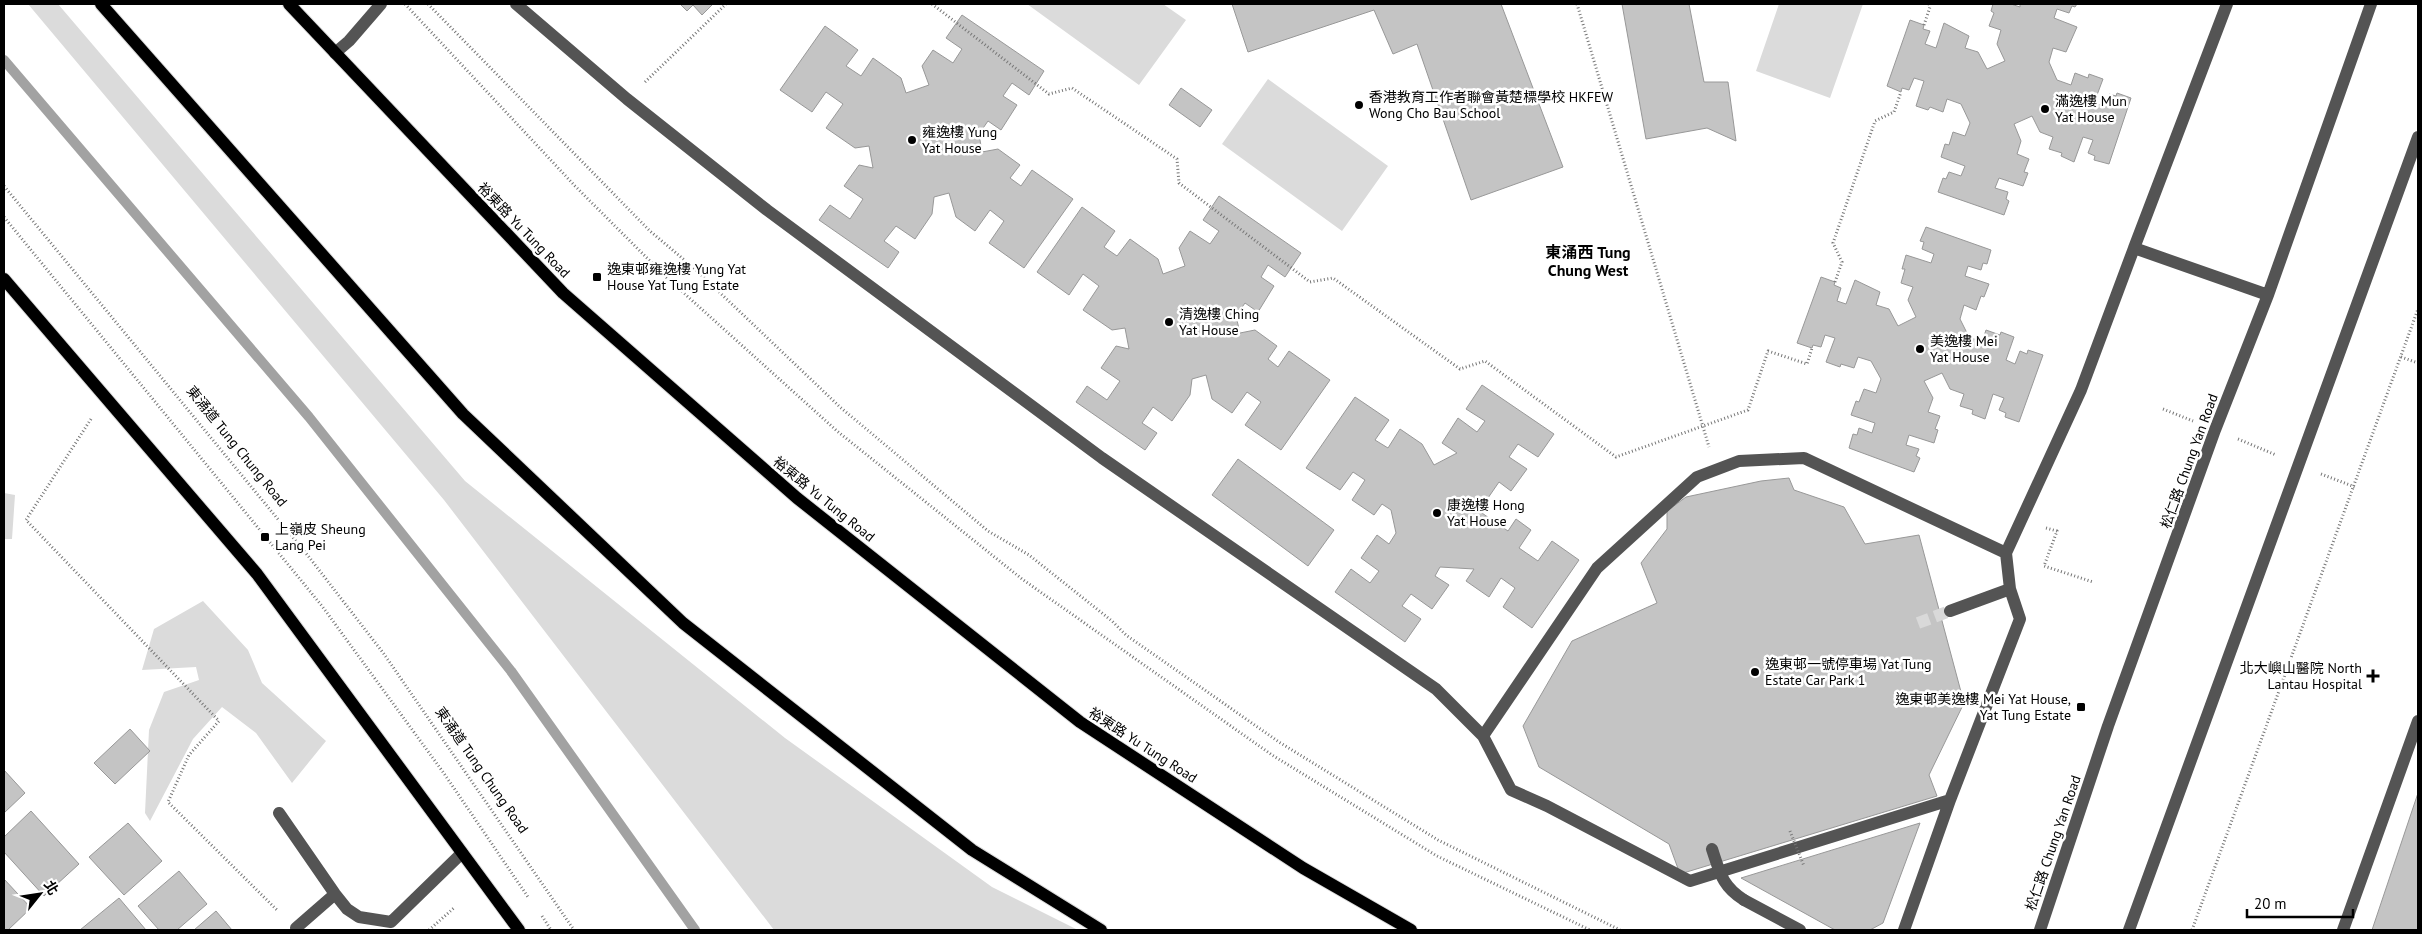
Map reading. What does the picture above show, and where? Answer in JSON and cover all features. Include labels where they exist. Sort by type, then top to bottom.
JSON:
[{"type":"main road","points":[[101,4],[463,414],[683,623],[972,850],[1101,930]]},
{"type":"main road","name":"裕東路 Yu Tung Road","points":[[289,4],[563,293],[797,498],[1080,722],[1303,868],[1411,930]]},
{"type":"main road","points":[[4,279],[257,574],[518,930]]},
{"type":"street","points":[[335,53],[349,41],[381,4]]},
{"type":"street","points":[[516,4],[628,99],[767,210],[1102,458],[1436,689],[1483,736],[1511,790],[1547,806],[1690,882],[1950,800]]},
{"type":"street","points":[[1904,930],[1950,800],[2020,620],[2010,589],[2006,553],[2081,390],[2227,4]]},
{"type":"street","name":"松仁路 Chung Yan Road","points":[[2040,930],[2108,726],[2215,430],[2268,295],[2370,4]]},
{"type":"street","points":[[2129,930],[2418,137]]},
{"type":"street","points":[[2134,248],[2268,295]]},
{"type":"street","points":[[1483,736],[1597,568],[1697,477],[1738,461],[1804,458],[2006,553]]},
{"type":"street","points":[[1950,611],[2010,589]]},
{"type":"street","points":[[2343,930],[2418,720]]},
{"type":"street","points":[[279,813],[347,909],[358,916],[394,926],[462,853]]},
{"type":"street","points":[[1712,849],[1724,883],[1732,893],[1800,930]]},
{"type":"street","points":[[296,928],[335,894]]},
{"type":"path","points":[[404,4],[575,186],[739,344],[904,486],[1022,579],[1272,755],[1437,856],[1590,930]]},
{"type":"path","points":[[428,4],[650,231],[695,269],[840,407],[988,530],[1029,555],[1112,621],[1126,635],[1280,742],[1438,840],[1620,930]]},
{"type":"path","points":[[628,99],[726,4]]},
{"type":"path","points":[[932,4],[1049,94],[1072,88],[1177,159],[1179,183],[1310,282],[1332,278],[1460,369],[1485,361],[1616,457],[1748,410],[1768,351],[1807,364],[1812,348]]},
{"type":"path","points":[[1577,4],[1716,469]]},
{"type":"path","points":[[1924,25],[1929,4]]},
{"type":"path","points":[[1835,282],[1842,262],[1833,243],[1876,121],[1894,112],[1901,92]]},
{"type":"path","name":"東涌道 Tung Chung Road","points":[[4,186],[309,557],[384,654],[574,930]]},
{"type":"path","points":[[2192,930],[2240,795],[2355,487],[2418,309]]},
{"type":"path","points":[[2401,357],[2418,362]]},
{"type":"path","points":[[2163,409],[2355,487]]},
{"type":"path","points":[[94,414],[26,520],[220,721],[189,755],[168,802],[296,928]]},
{"type":"path","points":[[2042,536],[2046,527],[2057,531],[2044,566],[2092,582]]},
{"type":"path","points":[[1790,831],[1804,866]]},
{"type":"path","points":[[429,930],[455,907]]},
{"type":"shaded area","points":[[28,4],[58,4],[465,481],[785,738],[992,887],[1078,930],[774,930],[444,500]]},
{"type":"shaded area","points":[[1027,4],[1163,4],[1186,20],[1139,85]]},
{"type":"shaded area","points":[[1779,4],[1863,4],[1830,98],[1756,71]]},
{"type":"shaded area","points":[[1268,79],[1388,166],[1342,231],[1222,144]]},
{"type":"shaded area","points":[[4,493],[15,495],[12,539],[4,539]]},
{"type":"shaded area","points":[[203,601],[248,650],[262,683],[326,741],[292,783],[256,733],[222,707],[193,739],[150,821],[145,813],[149,730],[164,692],[199,680],[196,667],[142,670],[154,629]]},
{"type":"building","points":[[680,4],[713,4],[702,15],[693,5],[687,11]]},
{"type":"building","points":[[1232,4],[1501,4],[1563,167],[1471,200],[1417,44],[1393,54],[1374,10],[1248,52]]},
{"type":"building","points":[[1622,4],[1689,4],[1704,82],[1728,82],[1736,141],[1707,128],[1646,139]]},
{"type":"building","name":"滿逸樓 Mun Yat House","points":[[1993,4],[2011,4],[2020,7],[2020,4],[2077,4],[2075,7],[2072,6],[2069,13],[2057,9],[2054,18],[2077,27],[2066,52],[2053,48],[2049,62],[2057,80],[2071,85],[2075,73],[2088,78],[2089,74],[2103,79],[2094,103],[2104,106],[2109,94],[2116,96],[2117,93],[2131,98],[2109,164],[2094,160],[2095,156],[2088,153],[2093,140],[2083,137],[2074,162],[2061,156],[2062,153],[2049,149],[2053,137],[2040,132],[2032,116],[2014,124],[2021,141],[2017,154],[2029,159],[2024,172],[2028,173],[2023,186],[1999,178],[1995,188],[2008,192],[2006,199],[2009,201],[2004,215],[1938,192],[1943,178],[1946,179],[1949,172],[1961,176],[1965,166],[1941,157],[1945,144],[1949,145],[1953,132],[1965,136],[1970,123],[1961,104],[1947,99],[1943,112],[1930,107],[1928,110],[1916,106],[1924,81],[1914,78],[1909,90],[1902,88],[1901,92],[1887,86],[1910,20],[1924,25],[1923,29],[1930,31],[1925,44],[1936,48],[1944,23],[1969,36],[1965,48],[1978,52],[1987,69],[2005,61],[1997,44],[2001,30],[1989,26],[1994,13],[1991,11]]},
{"type":"building","name":"雍逸樓 Yung Yat House","points":[[962,15],[1044,71],[1029,95],[1012,83],[1003,96],[1017,105],[1001,130],[988,121],[979,134],[982,152],[998,149],[1020,165],[1010,178],[1021,186],[1032,170],[1073,199],[1024,268],[989,243],[1004,221],[990,210],[975,231],[956,217],[949,193],[934,197],[932,214],[915,239],[896,226],[884,241],[899,252],[888,268],[819,220],[830,205],[850,219],[863,199],[844,186],[859,165],[873,168],[869,146],[855,148],[826,128],[843,104],[826,92],[812,112],[780,90],[825,26],[858,50],[846,66],[861,76],[873,58],[901,78],[906,93],[929,85],[922,66],[933,50],[953,63],[962,49],[946,38]]},
{"type":"building","points":[[1181,88],[1212,110],[1200,127],[1169,105]]},
{"type":"building","name":"清逸樓 Ching Yat House","points":[[1219,196],[1301,253],[1285,277],[1268,265],[1261,277],[1274,286],[1258,312],[1245,303],[1236,316],[1240,333],[1255,330],[1277,346],[1268,359],[1278,367],[1289,351],[1330,380],[1281,450],[1245,425],[1261,402],[1247,392],[1232,413],[1212,399],[1206,375],[1192,379],[1190,395],[1172,421],[1153,407],[1142,423],[1157,433],[1145,450],[1076,402],[1087,386],[1107,400],[1120,381],[1101,368],[1116,346],[1129,349],[1125,328],[1112,330],[1083,310],[1099,286],[1083,274],[1069,295],[1037,272],[1082,207],[1115,231],[1104,247],[1117,256],[1130,239],[1158,259],[1163,274],[1185,266],[1179,248],[1190,231],[1210,244],[1219,231],[1203,220]]},
{"type":"building","name":"美逸樓 Mei Yat House","points":[[1926,227],[1991,250],[1987,264],[1983,263],[1981,270],[1968,266],[1965,276],[1989,284],[1984,297],[1981,296],[1976,310],[1964,305],[1960,319],[1969,337],[1982,342],[1986,330],[2000,335],[2001,332],[2014,337],[2006,360],[2015,364],[2020,351],[2027,354],[2028,350],[2043,355],[2019,422],[2005,417],[2006,413],[1999,410],[2004,398],[1993,394],[1985,419],[1972,414],[1973,410],[1960,406],[1964,394],[1950,389],[1942,373],[1924,381],[1933,398],[1928,412],[1940,416],[1935,429],[1938,430],[1934,443],[1909,435],[1906,445],[1919,449],[1916,456],[1920,458],[1914,472],[1849,448],[1853,434],[1857,435],[1859,428],[1872,433],[1875,423],[1851,415],[1856,401],[1859,402],[1864,389],[1876,393],[1881,379],[1871,361],[1858,357],[1854,368],[1841,364],[1840,367],[1826,362],[1835,338],[1825,335],[1821,347],[1813,345],[1812,348],[1797,343],[1821,277],[1835,282],[1834,285],[1841,288],[1837,301],[1846,304],[1855,280],[1880,292],[1876,305],[1889,309],[1898,326],[1916,317],[1908,300],[1913,287],[1901,283],[1905,269],[1902,269],[1906,255],[1931,263],[1934,254],[1922,249],[1924,242],[1920,241]]},
{"type":"building","name":"康逸樓 Hong Yat House","points":[[1482,385],[1554,434],[1538,457],[1518,444],[1509,457],[1527,469],[1511,491],[1499,482],[1479,511],[1508,531],[1516,519],[1531,530],[1519,548],[1538,561],[1552,541],[1579,560],[1532,628],[1503,607],[1515,588],[1501,578],[1489,597],[1466,581],[1474,569],[1440,567],[1435,576],[1449,585],[1432,609],[1411,594],[1402,606],[1421,619],[1405,642],[1335,592],[1351,569],[1370,583],[1379,571],[1361,558],[1377,535],[1389,544],[1396,533],[1391,510],[1382,504],[1374,515],[1352,500],[1365,480],[1353,472],[1340,490],[1306,468],[1355,397],[1389,420],[1375,440],[1388,448],[1400,429],[1422,444],[1434,465],[1457,453],[1442,443],[1458,418],[1477,432],[1485,421],[1466,409]]},
{"type":"building","points":[[1238,459],[1334,530],[1308,566],[1212,495]]},
{"type":"building","name":"逸東邨一號停車場 Yat Tung Estate Car Park 1","points":[[1789,478],[1794,490],[1844,507],[1865,544],[1919,535],[1964,703],[1929,775],[1937,796],[1680,874],[1669,844],[1539,767],[1523,726],[1572,641],[1657,603],[1641,563],[1667,529],[1667,511],[1686,497],[1761,481]]},
{"type":"building","points":[[130,729],[150,751],[115,784],[94,763]]},
{"type":"building","points":[[4,770],[25,793],[4,813]]},
{"type":"building","points":[[2418,793],[2418,930],[2372,930]]},
{"type":"building","points":[[31,811],[79,864],[44,896],[4,852],[4,837]]},
{"type":"building","points":[[128,823],[162,861],[124,895],[89,857]]},
{"type":"building","points":[[1920,823],[1883,923],[1870,930],[1835,930],[1741,878]]},
{"type":"building","points":[[179,871],[207,904],[177,930],[159,930],[138,906]]},
{"type":"building","points":[[4,879],[31,908],[8,930],[4,930]]},
{"type":"building","points":[[119,898],[146,930],[80,930]]},
{"type":"building","points":[[216,911],[232,930],[194,930]]},
{"type":"waterway","points":[[4,60],[309,417],[511,671],[695,930]]},
{"type":"tunnel","points":[[1918,623],[1950,611]]},
{"type":"place","name":"香港教育工作者聯會黃楚標學校 HKFEW Wong Cho Bau School","points":[[1359,105]]},
{"type":"place","name":"滿逸樓 Mun Yat House","points":[[2045,109]]},
{"type":"place","name":"雍逸樓 Yung Yat House","points":[[912,140]]},
{"type":"place","name":"逸東邨雍逸樓 Yung Yat House Yat Tung Estate","points":[[597,277]]},
{"type":"place","name":"清逸樓 Ching Yat House","points":[[1169,322]]},
{"type":"place","name":"美逸樓 Mei Yat House","points":[[1920,349]]},
{"type":"place","name":"康逸樓 Hong Yat House","points":[[1437,513]]},
{"type":"place","name":"上嶺皮 Sheung Lang Pei","points":[[265,537]]},
{"type":"place","name":"逸東邨一號停車場 Yat Tung Estate Car Park 1","points":[[1755,672]]},
{"type":"place","name":"北大嶼山醫院 North Lantau Hospital","points":[[2373,676]]},
{"type":"place","name":"逸東邨美逸樓 Mei Yat House, Yat Tung Estate","points":[[2081,707]]},
{"type":"district","name":"東涌西 Tung Chung West","points":[[1588,261]]}]
